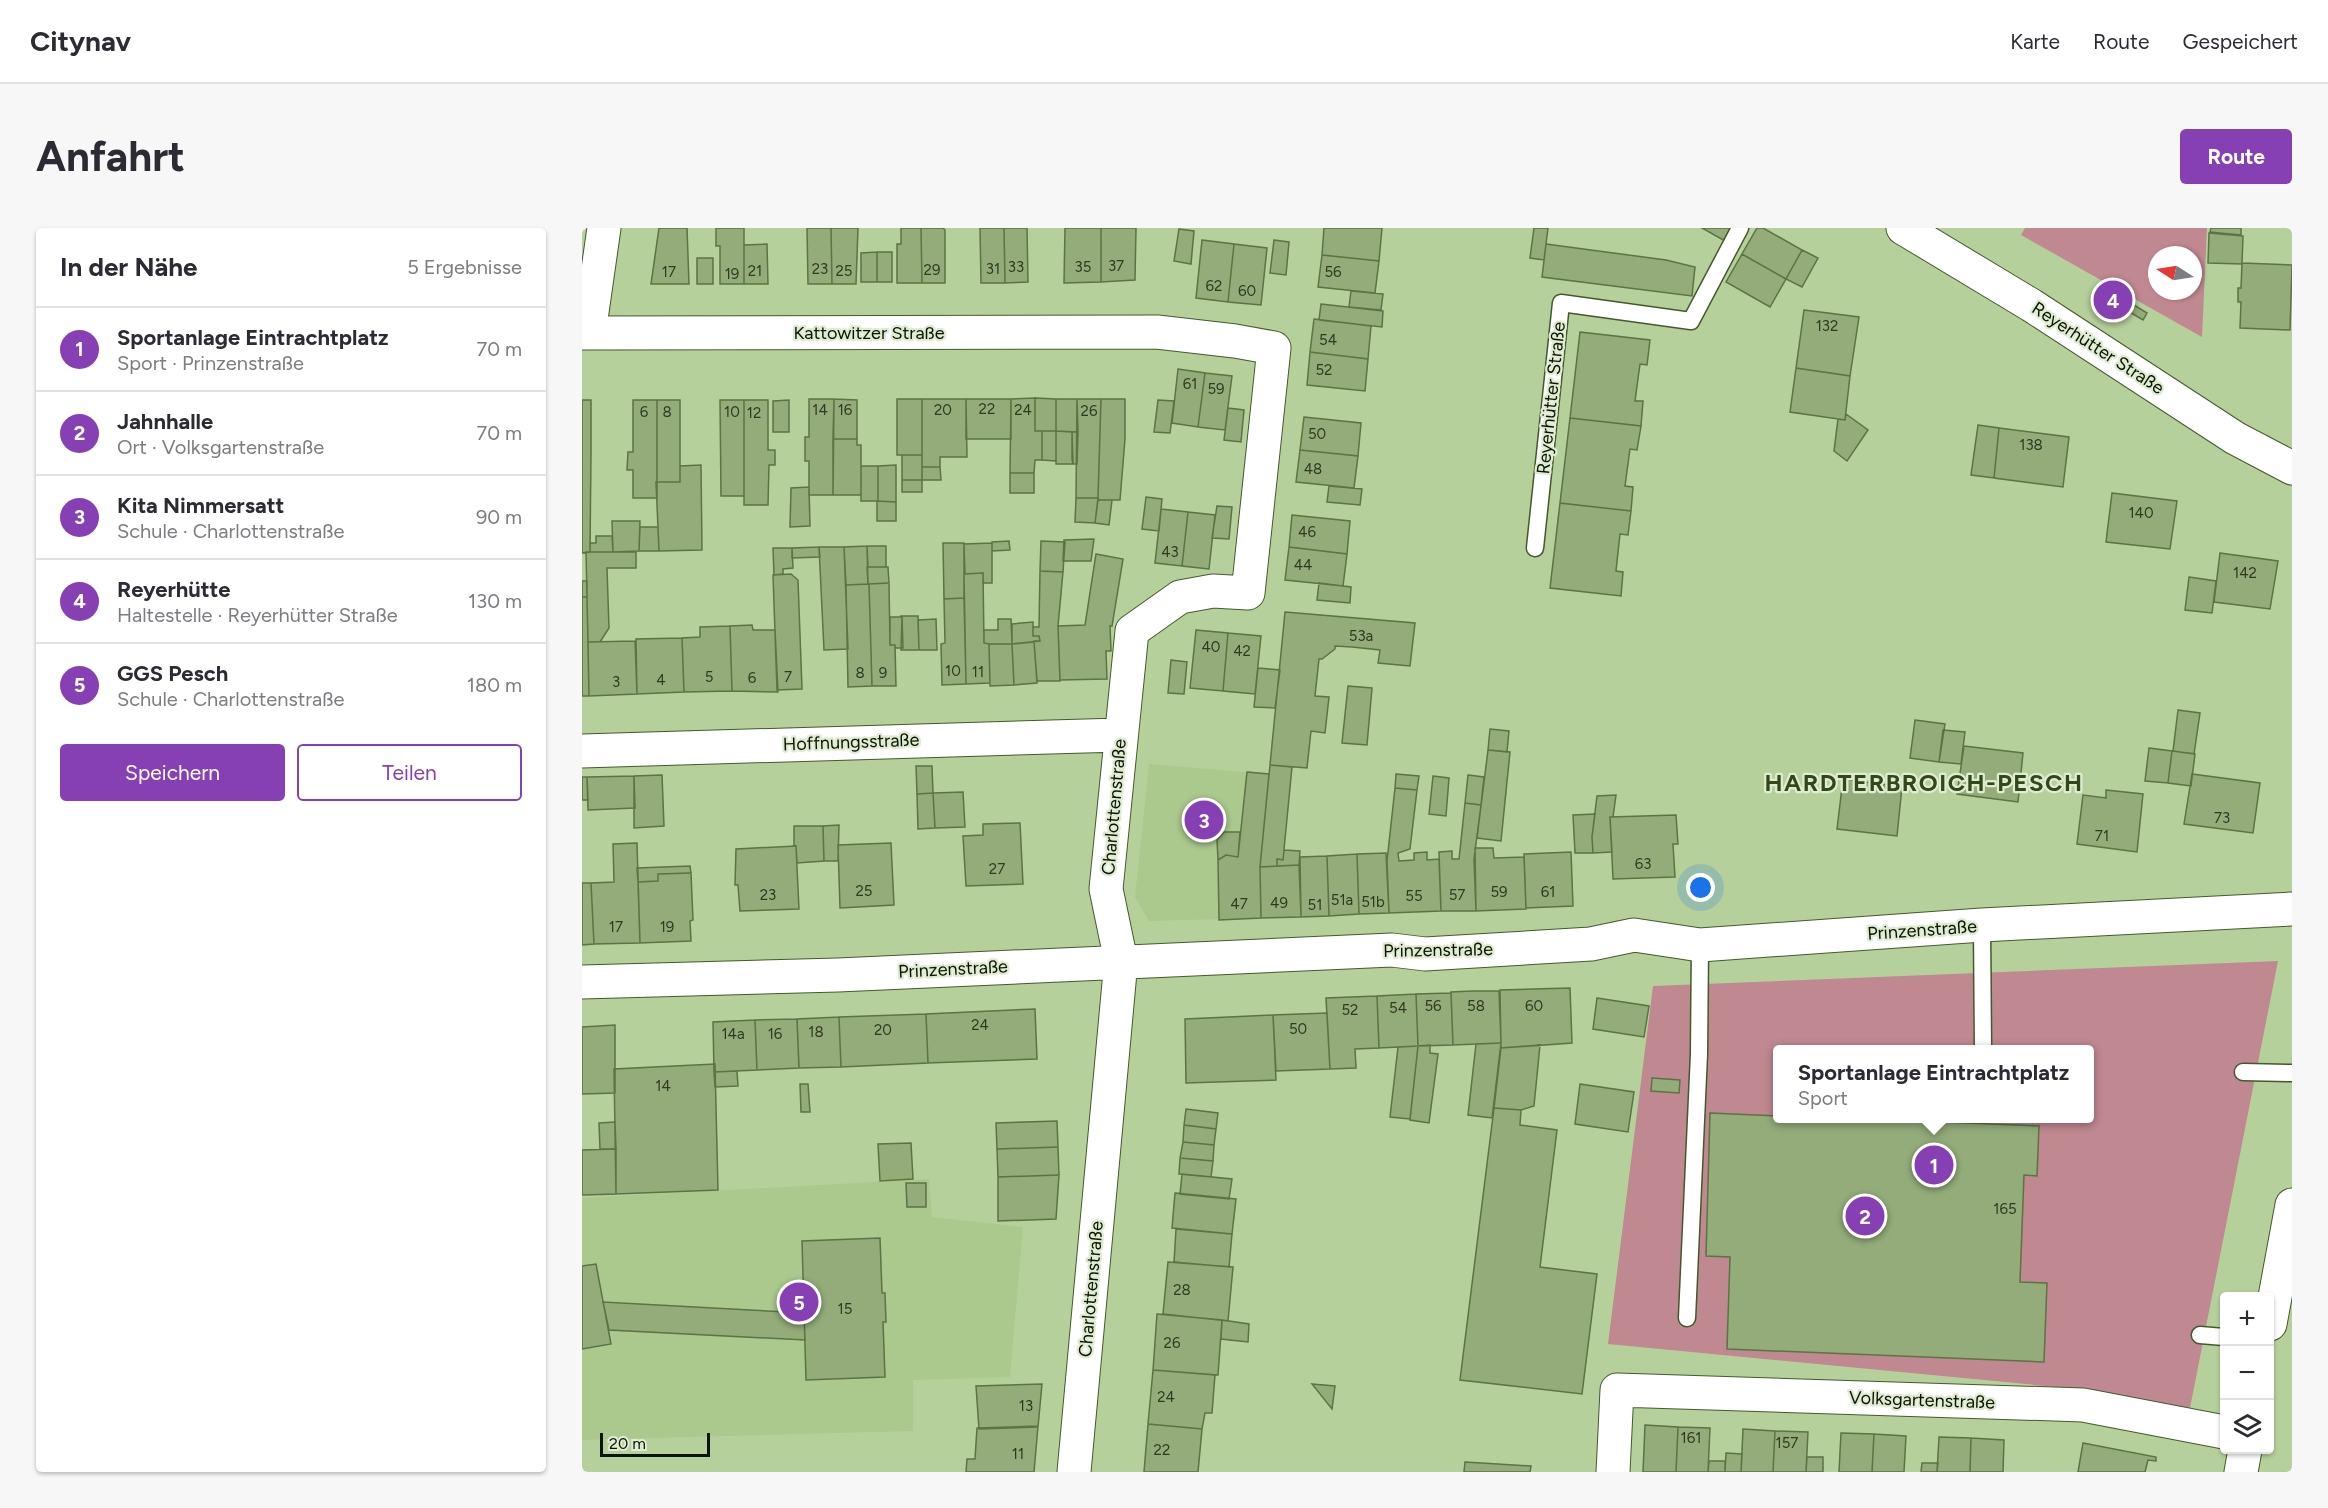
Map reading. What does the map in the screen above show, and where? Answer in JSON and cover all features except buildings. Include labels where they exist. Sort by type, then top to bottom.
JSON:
[{"type":"street","points":[[585,333],[604,228]]},
{"type":"street","name":"Reyerhütter Straße","points":[[1903,228],[2031,305],[2235,438],[2292,468]]},
{"type":"street","name":"Kattowitzer Straße","points":[[585,333],[1157,332]]},
{"type":"street","name":"Charlottenstraße","points":[[1074,1472],[1121,961],[1106,889],[1132,631],[1180,597],[1213,591],[1248,593],[1274,348],[1157,332]]},
{"type":"street","name":"Hoffnungsstraße","points":[[582,751],[1120,735]]},
{"type":"street","name":"Prinzenstraße","points":[[582,982],[838,975],[1392,950],[1425,954],[1591,944],[1634,935],[1700,945],[1982,925],[2292,909]]},
{"type":"street","points":[[2274,1302],[2292,1205]]},
{"type":"street","name":"Volksgartenstraße","points":[[1613,1472],[1617,1390],[2083,1405],[2220,1431]]},
{"type":"street","points":[[2241,1472],[2244,1454]]},
{"type":"lane","name":"Reyerhütter Straße","points":[[1535,548],[1561,303],[1692,321],[1740,228]]},
{"type":"lane","points":[[1982,925],[1983,1045]]},
{"type":"lane","points":[[1687,1318],[1699,1054],[1700,945]]},
{"type":"lane","points":[[2243,1072],[2292,1073]]},
{"type":"lane","points":[[2200,1335],[2220,1337]]},
{"type":"shaded area","points":[[2025,228],[2207,228],[2202,337],[2021,235]]},
{"type":"shaded area","points":[[1149,764],[1269,774],[1260,867],[1261,918],[1149,921],[1135,897]]},
{"type":"shaded area","points":[[2278,961],[2190,1408],[2077,1389],[1608,1344],[1653,986]]},
{"type":"shaded area","points":[[929,1179],[932,1217],[1023,1227],[1010,1377],[913,1380],[913,1431],[582,1440],[582,1198]]},
{"type":"place","name":"Reyerhütte","points":[[2113,300]]},
{"type":"place","name":"Kita Nimmersatt","points":[[1204,820]]},
{"type":"place","name":"Sportanlage Eintrachtplatz","points":[[1934,1165]]},
{"type":"place","name":"Jahnhalle","points":[[1865,1216]]},
{"type":"place","name":"GGS Pesch","points":[[799,1302]]},
{"type":"district","name":"HARDTERBROICH-PESCH","points":[[1924,782]]}]
